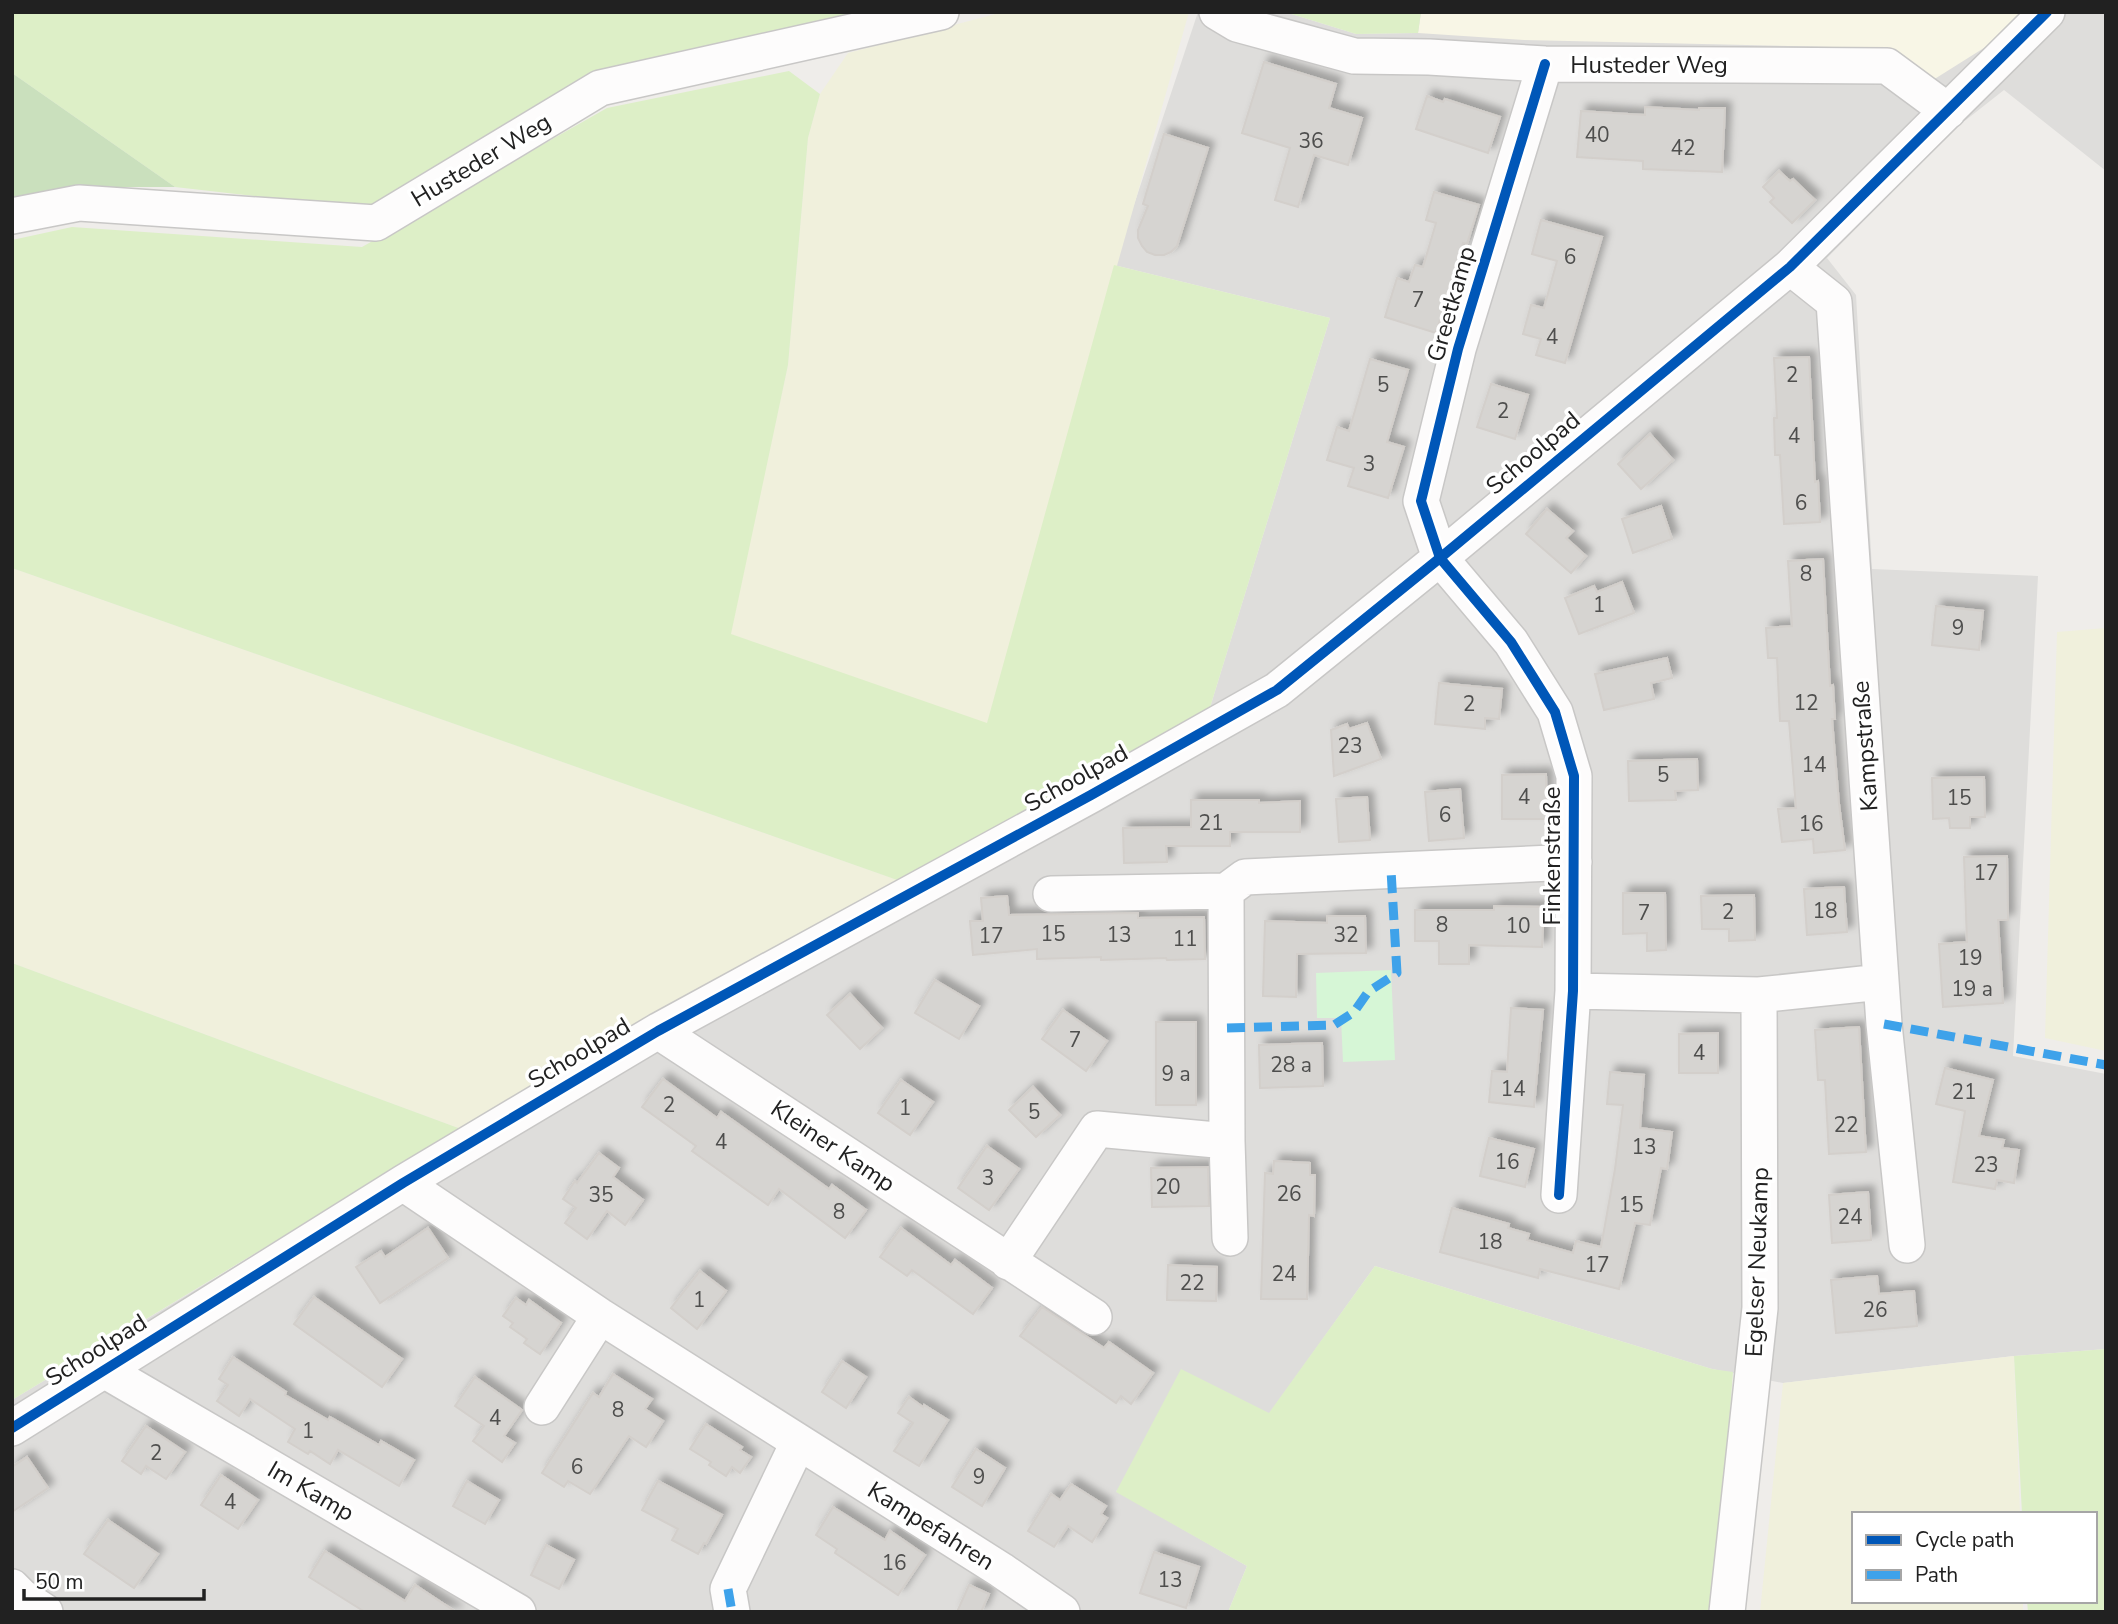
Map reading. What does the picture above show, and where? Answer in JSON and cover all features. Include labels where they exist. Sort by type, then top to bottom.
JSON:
[{"type":"street","name":"Husteder Weg","points":[[12,216],[79,203],[376,223],[600,88],[941,12]]},
{"type":"street","name":"Husteder Weg","points":[[1217,12],[1237,24],[1354,56],[1429,57],[1545,64],[1887,66],[1948,111]]},
{"type":"street","name":"Schoolpad","points":[[12,1428],[403,1183],[657,1031],[1277,690],[1790,267],[2047,12]]},
{"type":"street","name":"Greetkamp","points":[[1440,558],[1421,501],[1458,349],[1545,64]]},
{"type":"street","name":"Kampstraße","points":[[1790,267],[1834,302],[1884,1024],[1906,1245]]},
{"type":"street","name":"Finkenstraße","points":[[1440,558],[1511,642],[1555,712],[1574,776],[1573,991],[1559,1195]]},
{"type":"street","name":"Finkenstraße","points":[[1236,884],[1574,862]]},
{"type":"street","points":[[1051,894],[1236,884],[1227,1141],[1230,1238]]},
{"type":"street","points":[[1573,991],[1759,995],[1881,982]]},
{"type":"street","name":"Egelser Neukamp","points":[[1727,1612],[1760,1308],[1759,995]]},
{"type":"street","name":"Kleiner Kamp","points":[[657,1031],[1094,1317]]},
{"type":"street","points":[[1008,1262],[1097,1129],[1227,1141]]},
{"type":"street","name":"Kampefahren","points":[[403,1183],[600,1317],[990,1563],[1062,1612]]},
{"type":"street","points":[[542,1407],[600,1317]]},
{"type":"street","name":"Im Kamp","points":[[104,1370],[518,1612]]},
{"type":"street","points":[[730,1601],[798,1443]]},
{"type":"street","points":[[12,1587],[45,1612]]},
{"type":"shaded area","points":[[1198,12],[1285,12],[1356,34],[1417,33],[1421,12],[2106,12],[2106,171],[2004,90],[1957,127],[1827,258],[1856,295],[1872,569],[2038,576],[2013,1056],[2106,1074],[2106,1349],[2014,1356],[1783,1383],[1712,1369],[1375,1266],[1269,1414],[1116,1491],[1247,1566],[1228,1612],[24,1612],[12,1602],[12,1400],[644,1020],[1208,714],[1330,318],[1114,265]]},
{"type":"shaded area","points":[[1421,12],[2025,12],[1995,41],[1933,80],[1877,48],[1524,40],[1418,33]]},
{"type":"green space","points":[[12,12],[882,12],[583,80],[375,210],[175,187],[12,73]]},
{"type":"green space","points":[[1003,12],[1189,12],[987,724],[730,634],[788,365],[808,138],[820,94],[848,53]]},
{"type":"green space","points":[[1285,12],[1421,12],[1418,33],[1356,34]]},
{"type":"green space","points":[[789,71],[820,94],[808,138],[788,365],[731,634],[987,723],[1114,265],[1330,318],[1208,714],[900,881],[12,568],[12,240],[72,227],[362,247],[607,108]]},
{"type":"green space","points":[[12,73],[175,187],[75,187],[12,204]]},
{"type":"green space","points":[[12,568],[900,881],[461,1129],[12,963]]},
{"type":"green space","points":[[2106,628],[2106,1051],[2045,1038],[2057,632]]},
{"type":"green space","points":[[12,963],[461,1129],[12,1400]]},
{"type":"green space","points":[[1391,970],[1395,1060],[1343,1062],[1341,1018],[1317,1018],[1316,973]]},
{"type":"green space","points":[[1375,1266],[1712,1369],[1733,1372],[1715,1612],[1228,1612],[1247,1566],[1116,1492],[1181,1369],[1269,1413]]},
{"type":"green space","points":[[2106,1349],[2106,1612],[2028,1612],[2027,1603],[2097,1603],[2097,1512],[2022,1512],[2014,1356]]},
{"type":"green space","points":[[2014,1356],[2020,1512],[1852,1512],[1852,1603],[2023,1603],[2023,1612],[1760,1612],[1783,1383]]},
{"type":"building","points":[[1264,62],[1336,84],[1329,108],[1362,118],[1348,165],[1314,155],[1298,207],[1275,200],[1290,148],[1242,133]]},
{"type":"building","points":[[1427,96],[1500,117],[1488,153],[1416,129]]},
{"type":"building","points":[[1645,107],[1699,110],[1725,108],[1722,172],[1643,169],[1643,161],[1577,157],[1581,111],[1645,115]]},
{"type":"building","points":[[1164,134],[1208,148],[1177,246],[1164,255],[1155,255],[1142,246],[1138,230],[1148,206],[1143,204]]},
{"type":"building","points":[[1779,171],[1790,181],[1793,179],[1815,200],[1792,223],[1770,202],[1774,198],[1763,187]]},
{"type":"building","points":[[1434,192],[1479,205],[1467,244],[1463,243],[1436,333],[1385,317],[1397,278],[1409,282],[1415,265],[1423,267],[1436,223],[1426,220]]},
{"type":"building","points":[[1541,220],[1602,237],[1565,363],[1536,355],[1541,339],[1523,334],[1531,305],[1544,308],[1557,261],[1532,254]]},
{"type":"building","points":[[1809,357],[1815,482],[1818,481],[1820,522],[1784,524],[1780,455],[1775,455],[1774,418],[1777,418],[1774,358]]},
{"type":"building","points":[[1370,359],[1408,370],[1387,442],[1404,447],[1388,498],[1348,486],[1354,468],[1327,460],[1337,427],[1349,431]]},
{"type":"building","points":[[1491,384],[1528,395],[1515,439],[1477,427]]},
{"type":"building","points":[[1650,434],[1673,460],[1641,489],[1618,464]]},
{"type":"building","points":[[1661,506],[1672,539],[1633,553],[1622,519]]},
{"type":"building","points":[[1547,509],[1573,531],[1566,538],[1586,556],[1571,573],[1526,534]]},
{"type":"building","points":[[1823,559],[1830,686],[1833,685],[1835,719],[1832,719],[1845,850],[1814,853],[1813,839],[1782,842],[1778,809],[1796,808],[1789,721],[1780,721],[1777,658],[1768,658],[1766,628],[1792,626],[1788,561]]},
{"type":"building","points":[[1622,582],[1634,613],[1579,634],[1565,598],[1594,586],[1597,592]]},
{"type":"building","points":[[1936,606],[1983,611],[1979,650],[1932,645]]},
{"type":"building","points":[[1667,658],[1672,678],[1651,683],[1654,699],[1604,710],[1595,674]]},
{"type":"building","points":[[1439,683],[1502,689],[1499,719],[1485,718],[1485,729],[1435,724]]},
{"type":"building","points":[[1367,723],[1381,759],[1334,776],[1331,730],[1347,724],[1349,729]]},
{"type":"building","points":[[1697,759],[1698,790],[1675,791],[1676,800],[1629,801],[1628,761]]},
{"type":"building","points":[[1546,774],[1547,819],[1502,819],[1502,775]]},
{"type":"building","points":[[1984,777],[1985,817],[1970,817],[1970,828],[1950,828],[1949,818],[1933,819],[1932,778]]},
{"type":"building","points":[[1460,789],[1464,838],[1429,841],[1425,792]]},
{"type":"building","points":[[1367,797],[1370,840],[1339,842],[1336,799]]},
{"type":"building","points":[[1191,800],[1259,800],[1259,803],[1300,801],[1300,832],[1230,832],[1230,846],[1166,846],[1167,862],[1124,863],[1123,828],[1191,827]]},
{"type":"building","points":[[2007,856],[2008,920],[1998,920],[2003,1003],[1943,1007],[1939,944],[1967,942],[1964,857]]},
{"type":"building","points":[[1844,887],[1847,932],[1807,935],[1804,889]]},
{"type":"building","points":[[1623,893],[1665,893],[1666,950],[1647,951],[1647,933],[1623,934]]},
{"type":"building","points":[[1754,895],[1755,940],[1729,941],[1729,929],[1702,929],[1701,896]]},
{"type":"building","points":[[1007,896],[1009,915],[1138,913],[1138,918],[1204,917],[1205,959],[1037,959],[1037,949],[973,955],[970,921],[983,921],[981,898]]},
{"type":"building","points":[[1494,906],[1544,907],[1542,947],[1469,945],[1469,964],[1439,964],[1439,941],[1415,941],[1415,910],[1494,910]]},
{"type":"building","points":[[1327,916],[1365,916],[1366,953],[1297,954],[1296,997],[1263,996],[1265,921],[1327,923]]},
{"type":"building","points":[[935,980],[979,1006],[959,1039],[915,1013]]},
{"type":"building","points":[[850,994],[882,1028],[860,1049],[827,1015]]},
{"type":"building","points":[[1511,1008],[1543,1010],[1534,1107],[1489,1102],[1492,1071],[1507,1072]]},
{"type":"building","points":[[1063,1010],[1107,1041],[1086,1071],[1042,1039]]},
{"type":"building","points":[[1156,1022],[1196,1022],[1196,1105],[1156,1105]]},
{"type":"building","points":[[1859,1027],[1866,1152],[1829,1154],[1825,1080],[1818,1080],[1815,1030]]},
{"type":"building","points":[[1718,1033],[1718,1073],[1679,1073],[1679,1034]]},
{"type":"building","points":[[1322,1043],[1323,1086],[1260,1088],[1259,1045]]},
{"type":"building","points":[[1945,1068],[1993,1080],[1979,1136],[2004,1140],[2002,1148],[2019,1150],[2014,1183],[1997,1180],[1995,1189],[1953,1182],[1965,1111],[1936,1104]]},
{"type":"building","points":[[1610,1072],[1644,1075],[1640,1128],[1672,1132],[1667,1169],[1661,1168],[1650,1225],[1635,1223],[1619,1289],[1540,1269],[1538,1278],[1440,1252],[1452,1208],[1509,1224],[1508,1228],[1529,1234],[1527,1240],[1573,1253],[1576,1241],[1601,1247],[1623,1105],[1607,1104]]},
{"type":"building","points":[[663,1079],[717,1118],[721,1112],[829,1189],[832,1185],[866,1210],[845,1238],[779,1189],[768,1205],[692,1151],[696,1146],[642,1107]]},
{"type":"building","points":[[901,1080],[933,1102],[910,1135],[878,1113]]},
{"type":"building","points":[[1033,1087],[1060,1115],[1036,1137],[1009,1110]]},
{"type":"building","points":[[1489,1138],[1534,1149],[1525,1187],[1480,1176]]},
{"type":"building","points":[[987,1146],[1019,1169],[989,1210],[958,1188]]},
{"type":"building","points":[[599,1153],[619,1168],[613,1177],[643,1200],[625,1225],[607,1211],[587,1239],[565,1223],[576,1208],[563,1199]]},
{"type":"building","points":[[1274,1161],[1310,1163],[1310,1175],[1315,1175],[1314,1216],[1309,1215],[1307,1299],[1261,1299],[1265,1173],[1273,1174]]},
{"type":"building","points":[[1208,1167],[1209,1206],[1152,1207],[1151,1168]]},
{"type":"building","points":[[1868,1192],[1871,1240],[1832,1243],[1829,1195]]},
{"type":"building","points":[[428,1228],[448,1258],[380,1303],[356,1267],[381,1251],[385,1257]]},
{"type":"building","points":[[901,1228],[951,1265],[955,1260],[992,1288],[973,1314],[912,1270],[907,1276],[880,1257]]},
{"type":"building","points":[[1168,1265],[1217,1267],[1216,1301],[1167,1300]]},
{"type":"building","points":[[700,1271],[726,1291],[697,1329],[671,1308]]},
{"type":"building","points":[[1877,1276],[1879,1294],[1914,1291],[1917,1326],[1836,1333],[1831,1280]]},
{"type":"building","points":[[314,1297],[402,1359],[382,1387],[294,1324]]},
{"type":"building","points":[[516,1298],[526,1305],[529,1300],[561,1323],[540,1354],[524,1343],[527,1339],[510,1327],[513,1323],[503,1316]]},
{"type":"building","points":[[1042,1307],[1104,1348],[1109,1342],[1153,1373],[1131,1404],[1121,1396],[1116,1403],[1020,1336]]},
{"type":"building","points":[[233,1357],[286,1392],[285,1395],[328,1420],[330,1417],[379,1445],[381,1441],[414,1460],[399,1486],[338,1450],[330,1464],[310,1451],[308,1454],[288,1442],[295,1429],[250,1399],[239,1416],[217,1401],[228,1385],[219,1379]]},
{"type":"building","points":[[842,1361],[866,1377],[846,1408],[822,1392]]},
{"type":"building","points":[[613,1374],[652,1399],[645,1409],[663,1421],[646,1447],[629,1436],[590,1494],[568,1481],[564,1487],[542,1473],[593,1393],[599,1397]]},
{"type":"building","points":[[475,1377],[522,1410],[504,1436],[515,1443],[502,1462],[473,1441],[484,1426],[455,1406]]},
{"type":"building","points":[[909,1397],[948,1420],[919,1466],[894,1451],[913,1423],[898,1413]]},
{"type":"building","points":[[706,1424],[742,1447],[740,1450],[751,1457],[740,1473],[732,1467],[726,1476],[709,1465],[711,1462],[690,1449]]},
{"type":"building","points":[[146,1426],[185,1452],[166,1479],[146,1466],[141,1474],[122,1461]]},
{"type":"building","points":[[976,1449],[1005,1468],[982,1506],[952,1487]]},
{"type":"building","points":[[27,1457],[48,1488],[12,1512],[12,1467]]},
{"type":"building","points":[[221,1475],[258,1500],[238,1529],[201,1505]]},
{"type":"building","points":[[467,1481],[499,1500],[485,1524],[453,1506]]},
{"type":"building","points":[[658,1481],[722,1515],[698,1554],[672,1540],[678,1529],[642,1510]]},
{"type":"building","points":[[1071,1484],[1106,1506],[1101,1514],[1107,1518],[1092,1542],[1068,1526],[1054,1547],[1028,1531],[1051,1494],[1060,1500]]},
{"type":"building","points":[[833,1507],[885,1540],[890,1531],[925,1555],[898,1595],[835,1553],[837,1549],[816,1535]]},
{"type":"building","points":[[108,1520],[158,1554],[134,1588],[84,1554]]},
{"type":"building","points":[[546,1545],[574,1560],[559,1589],[531,1575]]},
{"type":"building","points":[[325,1551],[405,1601],[415,1585],[456,1612],[365,1612],[309,1577]]},
{"type":"building","points":[[1154,1552],[1199,1567],[1186,1608],[1140,1593]]},
{"type":"building","points":[[969,1585],[989,1594],[981,1612],[957,1612]]},
{"type":"marked path","points":[[1227,1028],[1334,1025],[1354,1012],[1368,992],[1397,973],[1391,870]]},
{"type":"marked path","points":[[1884,1024],[2106,1065]]},
{"type":"marked path","points":[[728,1589],[732,1612]]},
{"type":"cycle path","points":[[12,1428],[403,1183],[658,1031],[1091,795],[1277,690],[1790,267],[2047,12]]},
{"type":"cycle path","points":[[1545,64],[1458,349],[1421,501],[1440,558],[1511,642],[1555,712],[1574,776],[1573,991],[1559,1195]]}]
